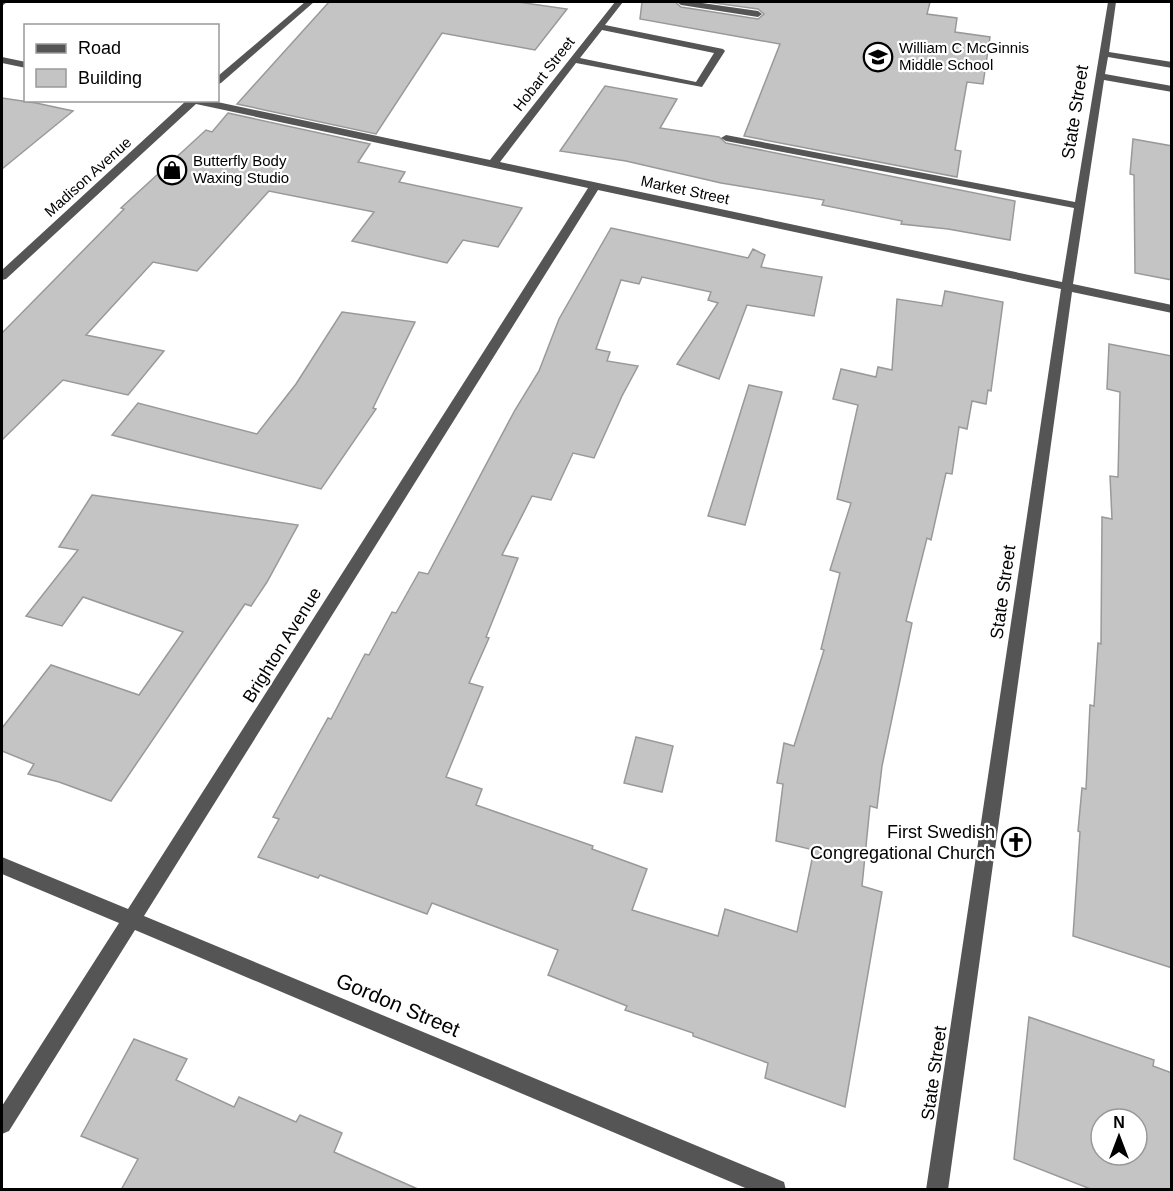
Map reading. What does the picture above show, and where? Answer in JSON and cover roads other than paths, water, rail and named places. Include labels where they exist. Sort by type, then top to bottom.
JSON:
[{"type":"street","points":[[219,80],[310,2]]},
{"type":"street","name":"Hobart Street","points":[[493,164],[620,2]]},
{"type":"street","points":[[681,2],[758,14]]},
{"type":"street","name":"State Street","points":[[937,1190],[1067,286],[1112,2]]},
{"type":"street","points":[[574,60],[699,85],[720,51],[600,27]]},
{"type":"street","points":[[1104,54],[1172,65]]},
{"type":"street","points":[[2,60],[24,65]]},
{"type":"street","points":[[1100,76],[1172,89]]},
{"type":"street","name":"Madison Avenue","points":[[2,276],[193,102]]},
{"type":"street","name":"Market Street","points":[[199,102],[1172,309]]},
{"type":"street","points":[[726,138],[1080,206]]},
{"type":"street","name":"Brighton Avenue","points":[[2,1124],[596,186]]},
{"type":"street","name":"Gordon Street","points":[[2,865],[776,1190]]},
{"type":"place","name":"William C McGinnis Middle School","points":[[878,57]]},
{"type":"place","name":"Butterfly Body Waxing Studio","points":[[172,170]]},
{"type":"place","name":"First Swedish Congregational Church","points":[[1016,842]]}]
